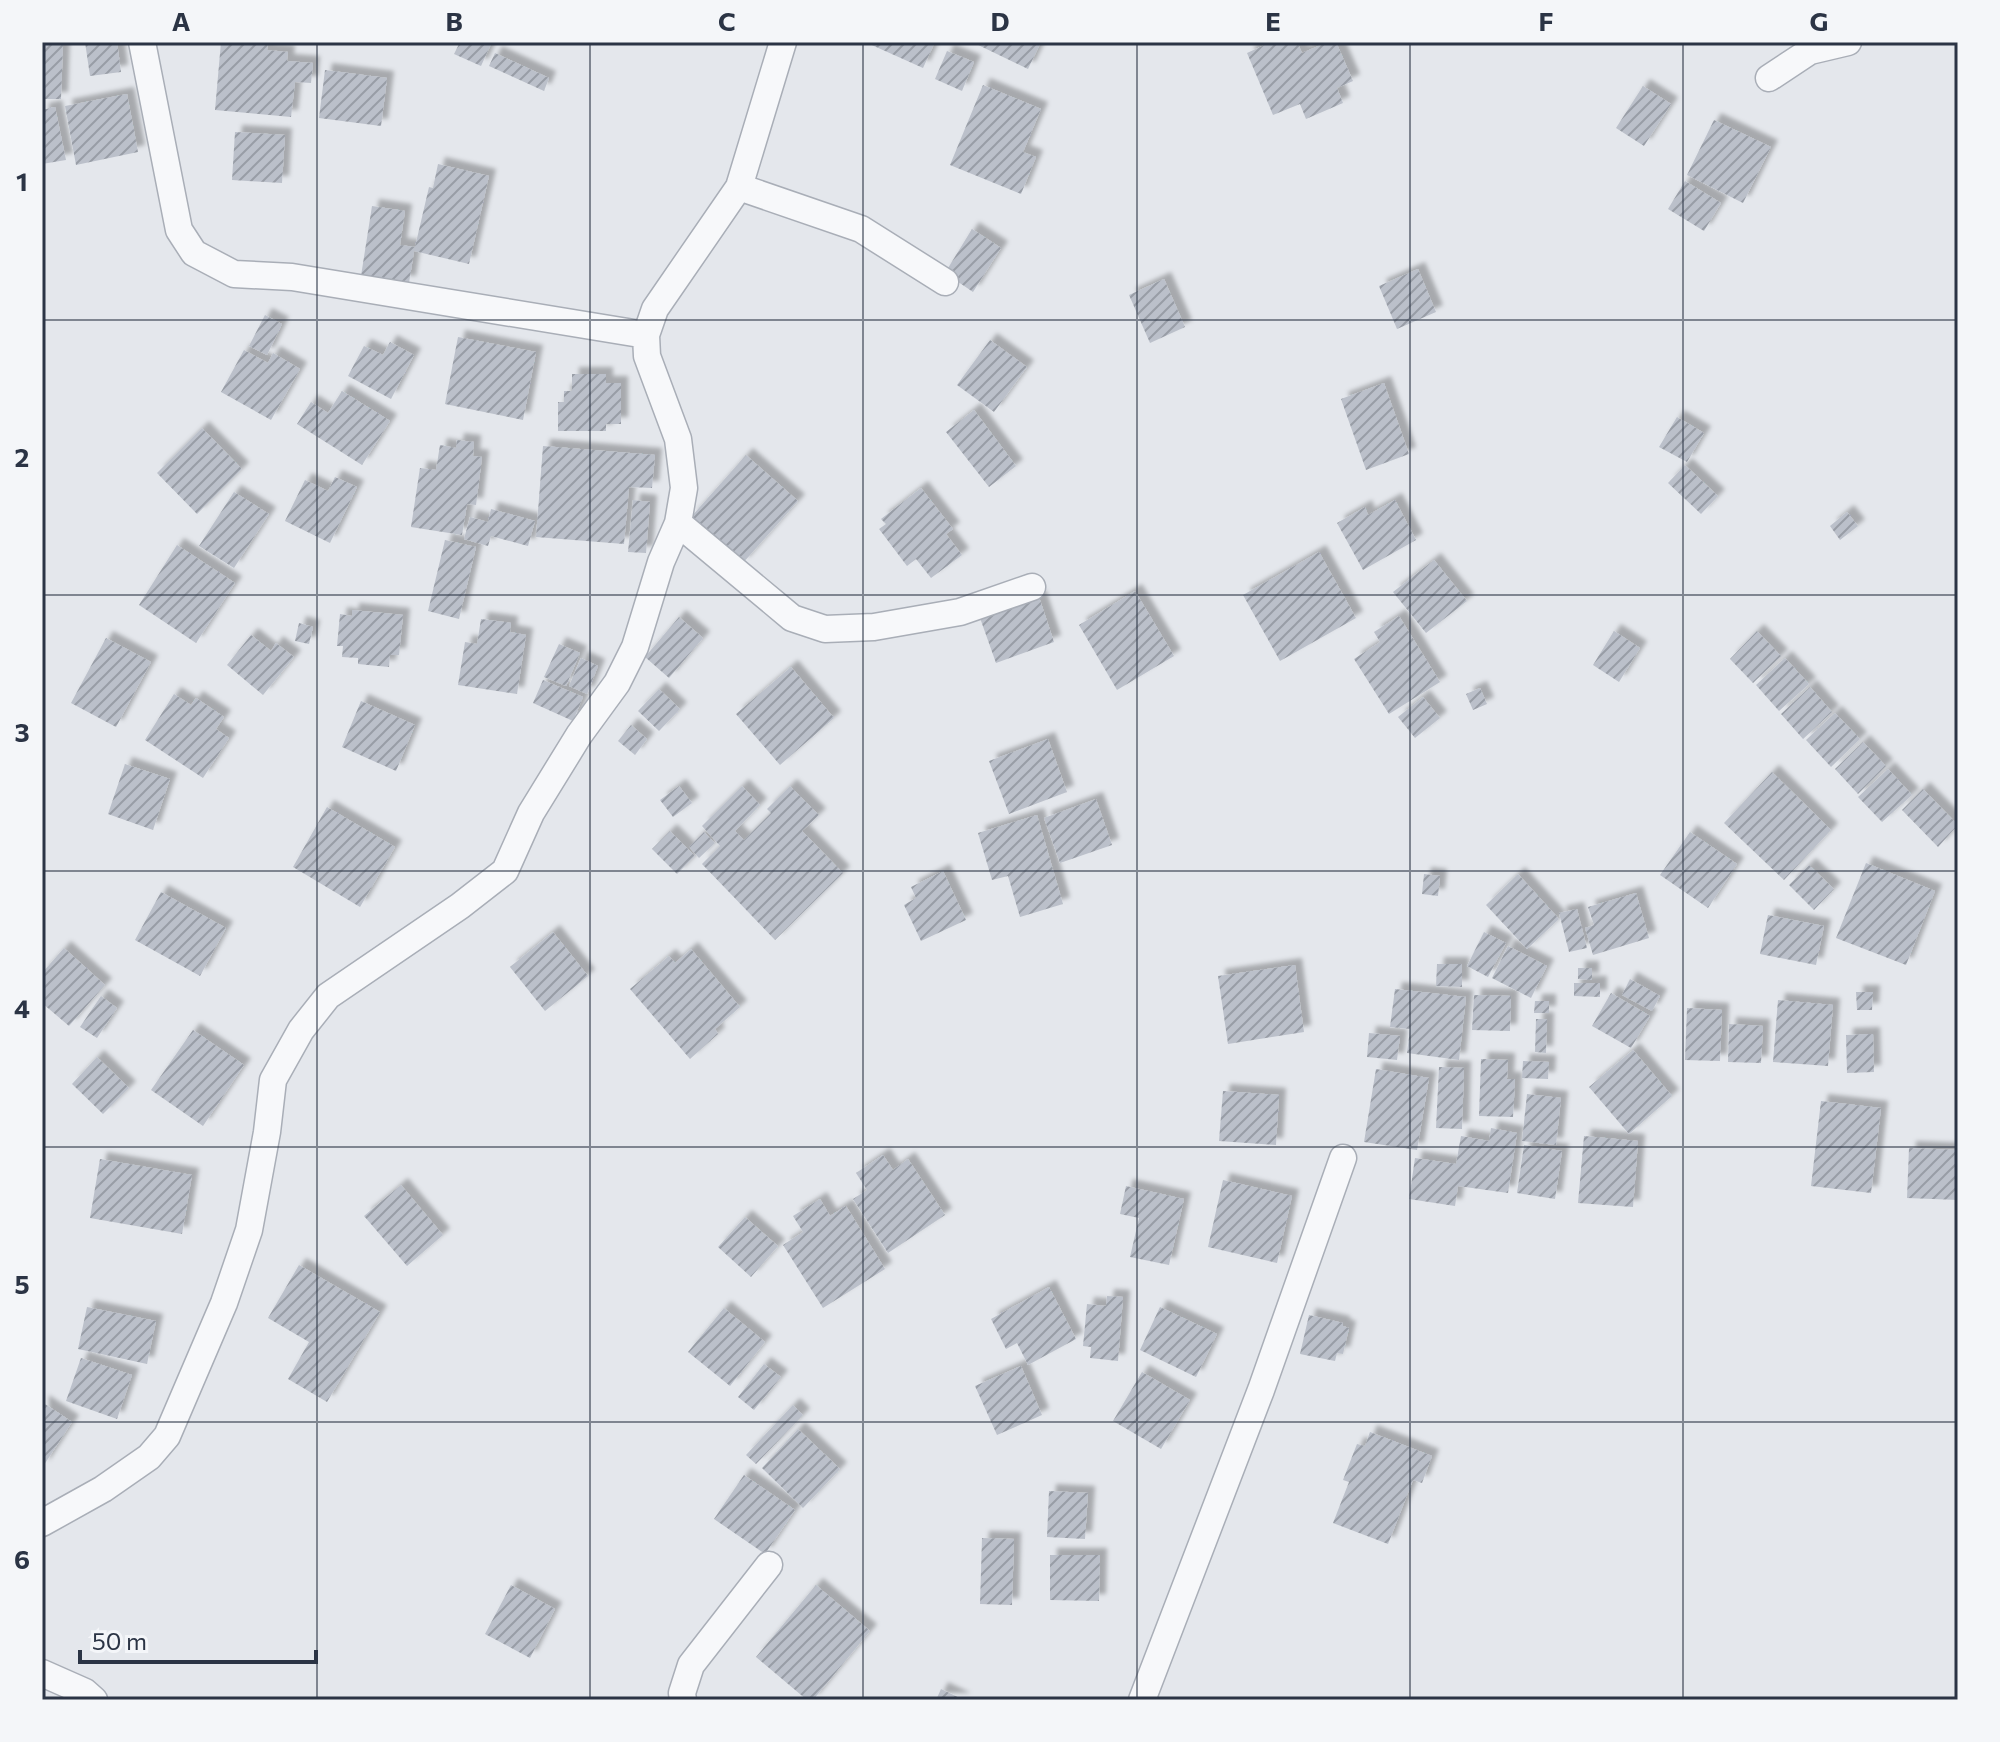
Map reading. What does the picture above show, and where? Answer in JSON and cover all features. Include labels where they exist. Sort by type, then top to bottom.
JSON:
[{"type":"street","points":[[142,42],[179,230],[194,253],[234,274],[292,277],[646,335]]},
{"type":"street","points":[[42,1523],[103,1489],[149,1457],[167,1436],[224,1303],[249,1230],[273,1080],[301,1030],[328,996],[460,906],[505,871],[531,813],[579,735],[617,683],[635,647],[661,562],[678,523],[684,488],[678,439],[647,356],[646,335],[655,309],[739,187],[783,42]]},
{"type":"street","points":[[1769,78],[1810,51],[1848,42]]},
{"type":"street","points":[[739,187],[861,229],[945,282]]},
{"type":"street","points":[[678,523],[792,618],[825,629],[874,627],[960,612],[1032,587]]},
{"type":"street","points":[[1142,1700],[1261,1390],[1343,1158]]},
{"type":"street","points":[[683,1700],[682,1693],[691,1665],[769,1565]]},
{"type":"street","points":[[42,1673],[85,1692],[94,1700]]},
{"type":"building","points":[[42,42],[63,42],[61,99],[42,99]]},
{"type":"building","points":[[85,42],[117,42],[121,72],[90,76]]},
{"type":"building","points":[[221,42],[268,42],[267,50],[288,52],[287,61],[313,63],[311,83],[295,82],[291,117],[215,110]]},
{"type":"building","points":[[460,42],[492,42],[481,66],[454,54]]},
{"type":"building","points":[[865,42],[935,42],[923,68]]},
{"type":"building","points":[[972,42],[1041,42],[1028,69]]},
{"type":"building","points":[[1271,42],[1297,42],[1302,53],[1328,42],[1336,42],[1353,81],[1337,88],[1343,103],[1306,119],[1300,104],[1273,115],[1247,53]]},
{"type":"building","points":[[947,51],[974,62],[962,91],[935,79]]},
{"type":"building","points":[[495,53],[549,78],[544,91],[489,66]]},
{"type":"building","points":[[325,70],[387,78],[381,126],[319,118]]},
{"type":"building","points":[[983,85],[1041,109],[1023,152],[1036,157],[1021,194],[950,165]]},
{"type":"building","points":[[1643,86],[1671,104],[1644,146],[1616,128]]},
{"type":"building","points":[[127,94],[138,152],[76,165],[65,106]]},
{"type":"building","points":[[55,107],[66,160],[42,164],[42,110]]},
{"type":"building","points":[[1714,120],[1771,147],[1743,203],[1687,175]]},
{"type":"building","points":[[235,132],[285,135],[282,183],[232,180]]},
{"type":"building","points":[[438,164],[489,176],[469,264],[414,251],[409,283],[361,276],[372,206],[405,211],[400,245],[415,247],[429,187],[433,188]]},
{"type":"building","points":[[1685,181],[1721,203],[1704,231],[1668,209]]},
{"type":"building","points":[[972,229],[1001,248],[973,292],[945,273]]},
{"type":"building","points":[[1418,269],[1436,312],[1397,329],[1379,286]]},
{"type":"building","points":[[1164,279],[1185,327],[1150,343],[1129,295]]},
{"type":"building","points":[[265,315],[282,324],[267,355],[249,346]]},
{"type":"building","points":[[458,337],[536,352],[523,420],[445,404]]},
{"type":"building","points":[[990,340],[1027,367],[994,412],[957,385]]},
{"type":"building","points":[[390,342],[414,355],[391,399],[348,376],[364,346],[383,355]]},
{"type":"building","points":[[244,350],[268,363],[273,353],[300,369],[271,420],[221,392]]},
{"type":"building","points":[[572,374],[606,374],[606,383],[621,383],[621,424],[606,424],[606,431],[558,431],[558,402],[564,402],[564,391],[572,391]]},
{"type":"building","points":[[1384,383],[1409,454],[1366,470],[1341,399]]},
{"type":"building","points":[[342,391],[390,421],[362,465],[297,424],[311,402],[328,413]]},
{"type":"building","points":[[974,410],[1016,466],[989,487],[946,432]]},
{"type":"building","points":[[1677,417],[1704,433],[1687,462],[1659,447]]},
{"type":"building","points":[[202,428],[242,469],[197,514],[157,473]]},
{"type":"building","points":[[457,440],[474,442],[473,456],[482,457],[476,505],[467,504],[462,535],[411,527],[420,468],[436,470],[440,445],[456,448]]},
{"type":"building","points":[[543,446],[655,455],[652,488],[629,487],[624,544],[536,537]]},
{"type":"building","points":[[746,455],[798,501],[742,564],[691,517]]},
{"type":"building","points":[[1685,465],[1718,496],[1701,514],[1668,483]]},
{"type":"building","points":[[335,477],[357,487],[330,543],[285,521],[305,480],[328,491]]},
{"type":"building","points":[[921,488],[953,529],[946,534],[962,555],[931,578],[916,559],[907,566],[879,529],[886,524],[881,519]]},
{"type":"building","points":[[234,492],[269,514],[234,568],[199,546]]},
{"type":"building","points":[[633,500],[650,502],[646,553],[628,552]]},
{"type":"building","points":[[1395,500],[1416,540],[1363,570],[1337,523],[1365,507],[1368,515]]},
{"type":"building","points":[[491,509],[535,521],[528,546],[491,536],[488,546],[464,539],[470,517],[488,522]]},
{"type":"building","points":[[1847,512],[1858,526],[1840,540],[1830,526]]},
{"type":"building","points":[[445,540],[476,547],[459,619],[428,611]]},
{"type":"building","points":[[177,545],[235,583],[196,643],[139,605]]},
{"type":"building","points":[[1319,552],[1356,618],[1280,661],[1243,595]]},
{"type":"building","points":[[1434,560],[1467,601],[1426,633],[1393,592]]},
{"type":"building","points":[[1135,591],[1174,656],[1117,690],[1079,625]]},
{"type":"building","points":[[1039,597],[1054,642],[996,663],[980,618]]},
{"type":"building","points":[[352,610],[403,615],[399,655],[390,655],[389,667],[358,664],[358,658],[342,657],[343,646],[337,646],[340,614],[352,616]]},
{"type":"building","points":[[1399,616],[1440,682],[1389,714],[1354,659],[1380,642],[1374,632]]},
{"type":"building","points":[[679,617],[703,638],[669,678],[645,657]]},
{"type":"building","points":[[481,619],[511,623],[510,632],[526,635],[517,694],[458,685],[465,642],[477,644]]},
{"type":"building","points":[[299,623],[313,627],[309,644],[295,641]]},
{"type":"building","points":[[1614,631],[1640,648],[1619,682],[1593,665]]},
{"type":"building","points":[[1757,631],[1781,656],[1753,683],[1730,659]]},
{"type":"building","points":[[251,635],[271,651],[276,643],[294,657],[263,695],[227,665]]},
{"type":"building","points":[[106,638],[151,662],[116,727],[71,703]]},
{"type":"building","points":[[559,644],[580,653],[566,686],[544,677]]},
{"type":"building","points":[[581,658],[598,666],[587,694],[569,686]]},
{"type":"building","points":[[1785,658],[1809,684],[1779,711],[1756,685]]},
{"type":"building","points":[[791,667],[834,718],[780,765],[736,714]]},
{"type":"building","points":[[543,680],[583,697],[573,721],[533,703]]},
{"type":"building","points":[[1810,687],[1832,712],[1803,739],[1781,714]]},
{"type":"building","points":[[1480,688],[1487,704],[1473,710],[1466,694]]},
{"type":"building","points":[[659,689],[680,709],[659,731],[638,711]]},
{"type":"building","points":[[174,694],[191,705],[196,698],[224,717],[216,729],[229,738],[203,778],[145,740]]},
{"type":"building","points":[[1423,697],[1440,718],[1415,738],[1398,717]]},
{"type":"building","points":[[361,701],[415,725],[396,771],[342,747]]},
{"type":"building","points":[[1835,713],[1860,739],[1831,767],[1806,740]]},
{"type":"building","points":[[631,725],[647,739],[635,755],[618,741]]},
{"type":"building","points":[[1048,739],[1067,792],[1009,814],[989,761]]},
{"type":"building","points":[[1863,742],[1886,766],[1858,794],[1835,769]]},
{"type":"building","points":[[125,764],[170,779],[153,830],[108,814]]},
{"type":"building","points":[[1888,769],[1912,795],[1882,822],[1858,797]]},
{"type":"building","points":[[1772,772],[1831,830],[1784,880],[1724,823]]},
{"type":"building","points":[[679,786],[692,803],[673,817],[660,800]]},
{"type":"building","points":[[742,786],[760,805],[735,831],[744,840],[771,813],[767,809],[790,786],[819,815],[802,831],[843,873],[775,940],[702,864],[720,846],[702,826]]},
{"type":"building","points":[[1923,789],[1958,825],[1938,847],[1902,810]]},
{"type":"building","points":[[1096,799],[1112,845],[1060,863],[1044,818]]},
{"type":"building","points":[[327,807],[395,847],[360,907],[293,867]]},
{"type":"building","points":[[1037,815],[1063,904],[1020,917],[1008,876],[992,880],[978,833]]},
{"type":"building","points":[[670,831],[695,856],[677,874],[652,849]]},
{"type":"building","points":[[704,832],[715,843],[699,858],[689,847]]},
{"type":"building","points":[[1690,832],[1737,864],[1708,908],[1660,875]]},
{"type":"building","points":[[1866,863],[1935,891],[1906,965],[1836,938]]},
{"type":"building","points":[[1809,865],[1834,889],[1814,910],[1789,885]]},
{"type":"building","points":[[943,871],[966,920],[921,941],[904,905],[916,898],[911,887]]},
{"type":"building","points":[[1424,874],[1440,876],[1438,896],[1422,894]]},
{"type":"building","points":[[1518,874],[1559,919],[1527,949],[1486,905]]},
{"type":"building","points":[[161,892],[226,928],[200,976],[135,940]]},
{"type":"building","points":[[1636,893],[1649,938],[1593,955],[1585,928],[1594,925],[1588,907]]},
{"type":"building","points":[[1577,909],[1587,948],[1569,952],[1559,913]]},
{"type":"building","points":[[1768,915],[1824,926],[1816,965],[1760,954]]},
{"type":"building","points":[[553,932],[588,976],[545,1011],[510,967]]},
{"type":"building","points":[[1484,932],[1506,943],[1488,977],[1467,966]]},
{"type":"building","points":[[1508,946],[1547,966],[1531,998],[1492,978]]},
{"type":"building","points":[[64,948],[105,985],[69,1026],[42,1003],[42,973]]},
{"type":"building","points":[[691,949],[740,1007],[715,1029],[718,1034],[690,1059],[630,989],[669,956],[675,963]]},
{"type":"building","points":[[1437,964],[1462,964],[1462,987],[1436,986]]},
{"type":"building","points":[[1295,965],[1304,1032],[1228,1044],[1218,976]]},
{"type":"building","points":[[1578,968],[1592,968],[1592,980],[1578,979]]},
{"type":"building","points":[[1630,979],[1660,996],[1652,1011],[1622,995]]},
{"type":"building","points":[[1574,983],[1600,983],[1600,997],[1574,996]]},
{"type":"building","points":[[1395,989],[1466,997],[1459,1060],[1407,1053],[1410,1029],[1390,1027]]},
{"type":"building","points":[[1856,992],[1873,992],[1872,1010],[1857,1010]]},
{"type":"building","points":[[1611,993],[1650,1016],[1631,1048],[1592,1026]]},
{"type":"building","points":[[1474,995],[1511,996],[1510,1031],[1472,1030]]},
{"type":"building","points":[[101,996],[117,1008],[97,1038],[80,1027]]},
{"type":"building","points":[[1778,1000],[1833,1005],[1828,1066],[1773,1062]]},
{"type":"building","points":[[1535,1001],[1549,1001],[1549,1013],[1534,1013]]},
{"type":"building","points":[[1687,1008],[1722,1010],[1720,1061],[1685,1060]]},
{"type":"building","points":[[1536,1019],[1547,1019],[1546,1053],[1535,1052]]},
{"type":"building","points":[[1729,1024],[1763,1026],[1761,1063],[1728,1062]]},
{"type":"building","points":[[193,1030],[244,1065],[203,1126],[151,1090]]},
{"type":"building","points":[[1369,1033],[1400,1036],[1397,1060],[1367,1057]]},
{"type":"building","points":[[1873,1034],[1874,1072],[1847,1073],[1846,1035]]},
{"type":"building","points":[[1633,1050],[1672,1096],[1629,1134],[1589,1087]]},
{"type":"building","points":[[97,1057],[129,1088],[103,1114],[72,1084]]},
{"type":"building","points":[[1481,1059],[1508,1060],[1507,1079],[1515,1079],[1513,1117],[1479,1116]]},
{"type":"building","points":[[1523,1061],[1549,1062],[1548,1079],[1522,1078]]},
{"type":"building","points":[[1439,1067],[1464,1068],[1462,1129],[1436,1128]]},
{"type":"building","points":[[1376,1069],[1429,1078],[1417,1150],[1364,1142]]},
{"type":"building","points":[[1223,1091],[1279,1095],[1276,1145],[1219,1141]]},
{"type":"building","points":[[1527,1094],[1561,1098],[1556,1145],[1522,1141]]},
{"type":"building","points":[[1821,1101],[1881,1108],[1871,1193],[1811,1186]]},
{"type":"building","points":[[1491,1128],[1517,1133],[1508,1193],[1458,1186],[1455,1206],[1409,1199],[1415,1158],[1456,1164],[1461,1136],[1489,1141]]},
{"type":"building","points":[[1584,1136],[1638,1141],[1633,1207],[1578,1203]]},
{"type":"building","points":[[1524,1145],[1562,1151],[1555,1199],[1517,1193]]},
{"type":"building","points":[[1909,1148],[1958,1150],[1958,1200],[1907,1198]]},
{"type":"building","points":[[883,1155],[893,1170],[908,1159],[945,1215],[888,1253],[853,1199],[867,1190],[856,1173]]},
{"type":"building","points":[[100,1159],[192,1175],[182,1234],[90,1218]]},
{"type":"building","points":[[1223,1180],[1292,1196],[1277,1263],[1208,1247]]},
{"type":"building","points":[[401,1185],[443,1235],[407,1266],[364,1216]]},
{"type":"building","points":[[1126,1186],[1184,1199],[1169,1265],[1130,1257],[1139,1218],[1120,1214]]},
{"type":"building","points":[[820,1199],[830,1216],[846,1206],[885,1269],[823,1308],[783,1245],[803,1232],[793,1216]]},
{"type":"building","points":[[745,1217],[778,1246],[751,1277],[718,1247]]},
{"type":"building","points":[[299,1265],[380,1312],[327,1402],[288,1379],[309,1342],[268,1318]]},
{"type":"building","points":[[1049,1287],[1076,1339],[1028,1365],[1017,1343],[1006,1349],[991,1319]]},
{"type":"building","points":[[1107,1296],[1123,1297],[1118,1361],[1090,1358],[1091,1347],[1083,1346],[1087,1304],[1106,1306]]},
{"type":"building","points":[[87,1307],[156,1321],[147,1364],[78,1349]]},
{"type":"building","points":[[1160,1307],[1217,1334],[1196,1377],[1140,1350]]},
{"type":"building","points":[[724,1308],[765,1342],[730,1386],[688,1352]]},
{"type":"building","points":[[1309,1315],[1343,1323],[1349,1328],[1343,1354],[1337,1353],[1335,1361],[1300,1354]]},
{"type":"building","points":[[81,1358],[132,1375],[117,1419],[66,1401]]},
{"type":"building","points":[[764,1364],[781,1377],[754,1410],[738,1397]]},
{"type":"building","points":[[1021,1366],[1042,1415],[997,1435],[975,1386]]},
{"type":"building","points":[[1142,1372],[1190,1400],[1161,1449],[1113,1421]]},
{"type":"building","points":[[42,1402],[72,1422],[42,1468]]},
{"type":"building","points":[[793,1405],[803,1415],[756,1464],[746,1455]]},
{"type":"building","points":[[798,1429],[840,1469],[803,1508],[762,1468]]},
{"type":"building","points":[[1370,1432],[1432,1456],[1422,1483],[1413,1480],[1388,1544],[1333,1523],[1349,1482],[1343,1480],[1357,1444],[1365,1446]]},
{"type":"building","points":[[744,1475],[795,1510],[765,1554],[714,1519]]},
{"type":"building","points":[[1049,1491],[1088,1493],[1085,1539],[1047,1537]]},
{"type":"building","points":[[982,1538],[1014,1539],[1012,1605],[980,1604]]},
{"type":"building","points":[[1050,1555],[1100,1555],[1099,1601],[1050,1600]]},
{"type":"building","points":[[511,1585],[555,1609],[530,1658],[485,1634]]},
{"type":"building","points":[[816,1585],[870,1631],[813,1700],[807,1700],[756,1657]]},
{"type":"building","points":[[941,1689],[964,1700],[936,1700]]}]
